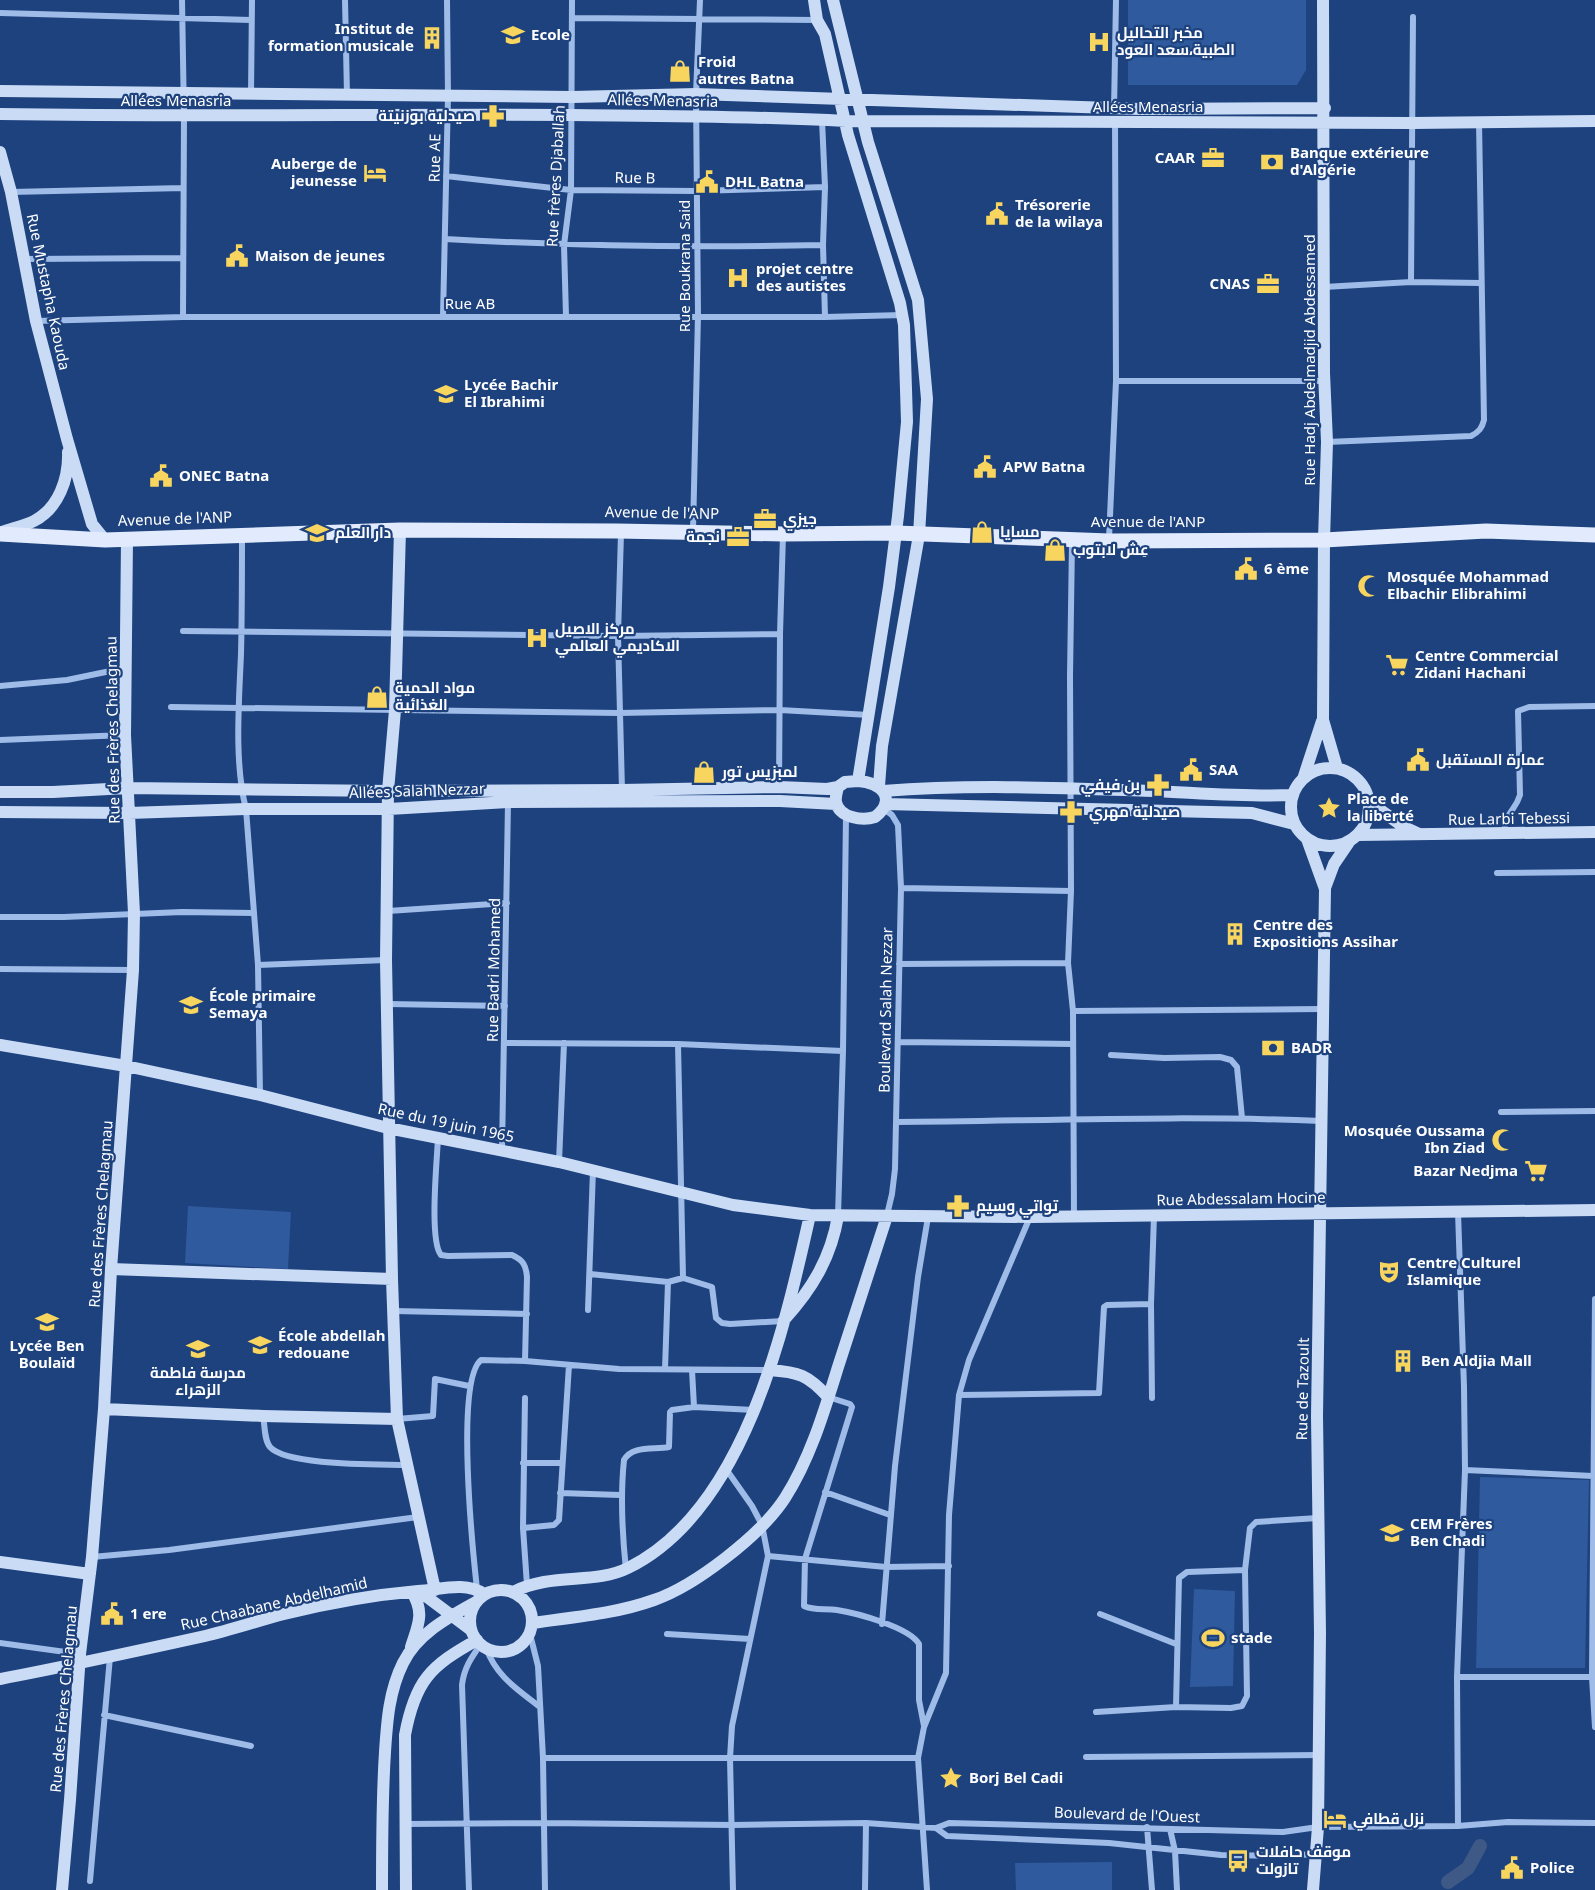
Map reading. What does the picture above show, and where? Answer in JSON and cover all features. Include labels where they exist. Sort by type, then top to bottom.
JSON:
[{"type":"main road","name":"Avenue de l'ANP","points":[[0,534],[105,540],[400,530],[693,531],[783,534],[896,533],[1109,541],[1323,540],[1486,531],[1595,535]]},
{"type":"street","points":[[182,0],[183,317]]},
{"type":"street","points":[[251,94],[252,0]]},
{"type":"street","points":[[345,0],[347,95]]},
{"type":"street","name":"Rue AE","points":[[443,316],[448,114],[447,0]]},
{"type":"street","name":"Rue frères Djaballah","points":[[566,316],[564,245],[571,190],[572,0]]},
{"type":"street","name":"Rue Boukrana Said","points":[[693,531],[698,315],[696,94],[700,0]]},
{"type":"street","points":[[814,0],[817,20],[825,34],[848,135],[903,315],[907,422],[896,533],[858,781]]},
{"type":"street","points":[[833,0],[856,99],[918,300],[927,399],[919,535],[882,746],[881,788],[886,800],[885,806],[871,818],[858,818],[846,814],[836,804],[838,787]]},
{"type":"street","points":[[1109,541],[1116,381],[1116,122],[1114,108],[1116,0]]},
{"type":"street","name":"Rue Hadj Abdelmadjid Abdessamed","points":[[1323,0],[1324,381],[1327,442],[1323,540],[1323,720],[1337,768]]},
{"type":"street","points":[[0,13],[252,20]]},
{"type":"street","points":[[1411,282],[1413,17]]},
{"type":"street","points":[[572,18],[817,20]]},
{"type":"street","name":"Allées Menasria","points":[[0,92],[572,97],[696,94],[1114,108],[1325,108]]},
{"type":"street","name":"Allées Menasria","points":[[0,115],[184,117],[448,114],[697,116],[846,121],[1412,123],[1595,121]]},
{"type":"street","points":[[822,120],[825,187],[823,245],[825,316]]},
{"type":"street","points":[[1327,442],[1471,436],[1480,430],[1484,420],[1481,283],[1483,121]]},
{"type":"street","name":"Rue Mustapha Kaouda","points":[[0,152],[25,260],[36,321],[67,439]]},
{"type":"street","name":"Rue B","points":[[446,176],[571,190],[697,191],[825,187]]},
{"type":"street","points":[[10,192],[183,188]]},
{"type":"street","points":[[445,239],[697,248],[823,245]]},
{"type":"street","points":[[25,260],[183,258]]},
{"type":"street","points":[[1324,287],[1411,282],[1481,283]]},
{"type":"street","name":"Rue AB","points":[[36,321],[183,317],[903,315]]},
{"type":"street","points":[[1116,381],[1324,381]]},
{"type":"street","points":[[0,534],[42,516],[56,500],[63,488],[68,467],[67,439]]},
{"type":"street","points":[[67,439],[90,518],[105,540]]},
{"type":"street","points":[[400,530],[395,710],[388,791],[386,960],[392,1279],[397,1419],[435,1590]]},
{"type":"street","points":[[621,531],[618,636],[622,790]]},
{"type":"street","points":[[242,534],[239,709],[241,789],[246,809],[258,964],[260,1095]]},
{"type":"street","points":[[780,801],[780,634],[783,534]]},
{"type":"street","name":"Rue des Frères Chelagmau","points":[[62,1890],[80,1659],[92,1557],[104,1409],[111,1269],[133,970],[134,913],[125,735],[127,539]]},
{"type":"street","points":[[1072,540],[1070,676],[1072,810],[1068,963],[1073,1011],[1074,1215]]},
{"type":"street","points":[[183,631],[618,636],[780,634]]},
{"type":"street","points":[[881,633],[900,639]]},
{"type":"street","points":[[0,686],[67,680],[125,668]]},
{"type":"street","points":[[1504,833],[1507,816],[1520,795],[1518,711],[1529,707],[1595,706]]},
{"type":"street","points":[[171,707],[619,713],[780,710],[869,715]]},
{"type":"street","name":"Rue Hadj Abdelmadjid Abdessamed","points":[[1304,776],[1323,720]]},
{"type":"street","points":[[0,740],[125,735]]},
{"type":"street","points":[[1325,767],[1337,768],[1348,772],[1365,790],[1369,802],[1369,814],[1365,826],[1353,838],[1327,846],[1307,839],[1294,824],[1290,809],[1292,795],[1304,776],[1325,767]]},
{"type":"street","points":[[0,792],[128,788],[388,791],[508,796],[622,790],[779,787],[827,789],[838,787],[845,782],[858,781],[874,783],[881,788],[1072,788],[1292,795]]},
{"type":"street","name":"Allées Salah Nezzar","points":[[0,812],[129,813],[246,809],[389,809],[508,796],[836,804]]},
{"type":"street","name":"Rue Badri Mohamed","points":[[501,1150],[505,1043],[508,796]]},
{"type":"street","points":[[1369,802],[1404,827],[1423,836]]},
{"type":"street","points":[[885,806],[1252,813],[1294,824]]},
{"type":"street","name":"Boulevard Salah Nezzar","points":[[885,806],[898,825],[901,888],[895,1169],[887,1216]]},
{"type":"street","points":[[590,1274],[668,1282],[683,1278],[712,1287],[716,1318],[722,1323],[730,1324],[783,1321],[802,1300],[816,1279],[828,1256],[838,1216],[846,814]]},
{"type":"street","name":"Rue Larbi Tebessi","points":[[1353,838],[1595,832]]},
{"type":"street","name":"Rue de Tazoult","points":[[1313,1890],[1318,1827],[1320,1633],[1317,1416],[1325,889],[1334,864],[1353,838]]},
{"type":"street","name":"Rue de Tazoult","points":[[1307,839],[1325,889]]},
{"type":"street","points":[[1497,873],[1595,872]]},
{"type":"street","points":[[901,888],[1071,891]]},
{"type":"street","points":[[388,911],[507,903]]},
{"type":"street","points":[[0,917],[182,912],[254,914]]},
{"type":"street","points":[[258,964],[386,960]]},
{"type":"street","points":[[899,964],[1068,963]]},
{"type":"street","points":[[0,969],[133,970]]},
{"type":"street","points":[[388,1004],[505,1006]]},
{"type":"street","points":[[1073,1011],[1322,1009]]},
{"type":"street","points":[[898,1042],[1073,1044]]},
{"type":"street","points":[[505,1043],[678,1044],[843,1051]]},
{"type":"street","points":[[560,1162],[564,1043]]},
{"type":"street","points":[[678,1044],[683,1278]]},
{"type":"street","name":"Rue du 19 juin 1965","points":[[0,1045],[126,1066],[260,1095],[388,1128],[560,1162],[733,1205],[810,1215],[887,1216]]},
{"type":"street","points":[[1111,1055],[1164,1058],[1220,1057],[1232,1060],[1237,1067],[1242,1118]]},
{"type":"street","points":[[1501,1112],[1595,1111]]},
{"type":"street","points":[[896,1122],[1147,1118],[1321,1121]]},
{"type":"street","points":[[438,1138],[435,1230],[438,1251],[441,1255],[448,1256],[512,1256],[522,1259],[526,1267],[525,1361]]},
{"type":"street","points":[[588,1310],[593,1170]]},
{"type":"street","name":"Rue Abdessalam Hocine","points":[[887,1216],[1031,1217],[1595,1210]]},
{"type":"street","points":[[1458,1211],[1464,1388],[1464,1470],[1457,1677],[1458,1826]]},
{"type":"street","points":[[513,1592],[542,1581],[606,1575],[626,1570],[670,1542],[689,1521],[726,1469],[755,1410],[783,1321],[810,1215]]},
{"type":"street","points":[[1152,1398],[1151,1304],[1154,1215]]},
{"type":"street","points":[[415,1592],[451,1616],[479,1641],[498,1652],[511,1651],[522,1644],[531,1629],[656,1600],[685,1586],[721,1562],[762,1525],[784,1499],[804,1465],[887,1216]]},
{"type":"street","points":[[882,1624],[890,1515],[918,1277],[928,1217]]},
{"type":"street","points":[[927,1890],[918,1758],[924,1727],[946,1673],[949,1515],[959,1395],[969,1360],[1031,1217]]},
{"type":"street","points":[[111,1269],[392,1279]]},
{"type":"street","points":[[665,1369],[668,1282]]},
{"type":"street","points":[[1595,1299],[1593,1476],[1595,1727]]},
{"type":"street","points":[[959,1395],[1099,1393],[1104,1307],[1107,1305],[1151,1304]]},
{"type":"street","points":[[394,1311],[527,1314]]},
{"type":"street","points":[[540,1707],[496,1670],[470,1620],[479,1595],[468,1493],[469,1386],[477,1364],[481,1360],[525,1361],[619,1369],[769,1370],[800,1373],[816,1384],[828,1397],[850,1404],[852,1408],[805,1560],[803,1603],[806,1607],[846,1612],[882,1624],[909,1634],[919,1644],[919,1700],[924,1727]]},
{"type":"street","points":[[523,1528],[557,1524],[560,1516],[561,1463],[569,1365]]},
{"type":"street","points":[[692,1370],[694,1407]]},
{"type":"street","points":[[104,1409],[397,1419],[434,1416],[435,1379],[469,1386]]},
{"type":"street","points":[[525,1398],[523,1528],[527,1585]]},
{"type":"street","points":[[626,1570],[620,1495],[626,1456],[639,1450],[669,1447],[670,1412],[672,1410],[694,1407],[755,1410]]},
{"type":"street","points":[[263,1416],[268,1445],[272,1450],[280,1453],[303,1460],[406,1465]]},
{"type":"street","points":[[523,1463],[561,1463]]},
{"type":"street","points":[[726,1469],[752,1506],[762,1525],[768,1556],[732,1726],[730,1758],[733,1890]]},
{"type":"street","points":[[1464,1470],[1593,1476]]},
{"type":"street","points":[[560,1492],[620,1495]]},
{"type":"street","points":[[825,1492],[890,1515]]},
{"type":"street","points":[[92,1557],[169,1550],[418,1517]]},
{"type":"street","points":[[1096,1712],[1242,1706],[1245,1702],[1245,1570],[1252,1524],[1318,1518]]},
{"type":"street","points":[[768,1556],[886,1567],[949,1566]]},
{"type":"street","points":[[0,1562],[90,1574]]},
{"type":"street","points":[[1176,1707],[1176,1644],[1181,1575],[1186,1572],[1245,1570]]},
{"type":"street","name":"Rue Chaabane Abdelhamid","points":[[0,1679],[80,1659],[110,1657],[214,1634],[330,1603],[467,1587],[479,1595]]},
{"type":"street","points":[[382,1890],[384,1774],[388,1714],[403,1662],[426,1634],[479,1595],[504,1589],[524,1599],[531,1610],[531,1629],[538,1666],[543,1758],[545,1890]]},
{"type":"street","points":[[410,1652],[420,1614],[415,1592]]},
{"type":"street","points":[[1100,1614],[1176,1644]]},
{"type":"street","points":[[667,1634],[750,1639]]},
{"type":"street","points":[[469,1890],[462,1685],[468,1662],[479,1641]]},
{"type":"street","points":[[406,1890],[405,1735],[409,1710],[421,1683],[437,1665],[479,1641]]},
{"type":"street","points":[[0,1643],[80,1659]]},
{"type":"street","points":[[90,1881],[110,1657]]},
{"type":"street","points":[[1457,1677],[1594,1677]]},
{"type":"street","points":[[104,1714],[251,1746]]},
{"type":"street","points":[[1086,1756],[1318,1755]]},
{"type":"street","points":[[543,1758],[779,1756],[918,1758]]},
{"type":"street","points":[[405,1824],[468,1822],[733,1825],[866,1823],[924,1826],[936,1828],[946,1836],[1068,1840],[1221,1855],[1316,1854]]},
{"type":"street","name":"Boulevard de l'Ouest","points":[[936,1828],[949,1823],[1283,1832],[1318,1827],[1458,1826],[1508,1822],[1595,1823]]},
{"type":"street","points":[[866,1823],[866,1890]]},
{"type":"street","points":[[1147,1827],[1152,1890]]},
{"type":"street","points":[[1170,1828],[1175,1851],[1177,1890]]},
{"type":"shaded area","points":[[1128,0],[1306,0],[1306,70],[1297,85],[1128,85]]},
{"type":"shaded area","points":[[188,1206],[291,1212],[288,1269],[185,1263]]},
{"type":"shaded area","points":[[1480,1477],[1589,1480],[1585,1668],[1476,1668]]},
{"type":"shaded area","name":"stade","points":[[1194,1589],[1235,1591],[1233,1686],[1190,1687]]},
{"type":"shaded area","points":[[1112,1862],[1112,1890],[1016,1890],[1015,1863]]},
{"type":"waterway","points":[[1448,1882],[1468,1868],[1480,1846]]},
{"type":"place","name":"Ecole","points":[[513,35]]},
{"type":"place","name":"Institut de formation musicale","points":[[432,38]]},
{"type":"place","name":"مخبر التحاليل الطبية،سعد العود","points":[[1099,42]]},
{"type":"place","name":"Froid autres Batna","points":[[680,71]]},
{"type":"place","name":"صيدلية بوزنيتة","points":[[493,116]]},
{"type":"place","name":"CAAR","points":[[1213,158]]},
{"type":"place","name":"Banque extérieure d'Algérie","points":[[1272,162]]},
{"type":"place","name":"Auberge de jeunesse","points":[[375,173]]},
{"type":"place","name":"DHL Batna","points":[[707,182]]},
{"type":"place","name":"Trésorerie de la wilaya","points":[[997,214]]},
{"type":"place","name":"Maison de jeunes","points":[[237,256]]},
{"type":"place","name":"projet centre des autistes","points":[[738,278]]},
{"type":"place","name":"CNAS","points":[[1268,284]]},
{"type":"place","name":"Lycée Bachir El Ibrahimi","points":[[446,394]]},
{"type":"place","name":"APW Batna","points":[[985,467]]},
{"type":"place","name":"ONEC Batna","points":[[161,476]]},
{"type":"place","name":"جيزي","points":[[765,519]]},
{"type":"place","name":"مسايا","points":[[982,532]]},
{"type":"place","name":"دار العلم","points":[[317,533]]},
{"type":"place","name":"نجمة","points":[[738,537]]},
{"type":"place","name":"عِش لابتوب","points":[[1055,550]]},
{"type":"place","name":"6 ème","points":[[1246,569]]},
{"type":"place","name":"Mosquée Mohammad Elbachir Elibrahimi","points":[[1369,586]]},
{"type":"place","name":"مركز الاصيل الاكاديمي العالمي","points":[[537,638]]},
{"type":"place","name":"Centre Commercial Zidani Hachani","points":[[1397,665]]},
{"type":"place","name":"مواد الحمية الغذائية","points":[[377,697]]},
{"type":"place","name":"عمارة المستقبل","points":[[1418,760]]},
{"type":"place","name":"SAA","points":[[1191,770]]},
{"type":"place","name":"لمبزيس تور","points":[[704,772]]},
{"type":"place","name":"بن فيفي","points":[[1158,785]]},
{"type":"place","name":"Place de la liberté","points":[[1329,808]]},
{"type":"place","name":"صيدلية مهري","points":[[1071,812]]},
{"type":"place","name":"Centre des Expositions Assihar","points":[[1235,934]]},
{"type":"place","name":"École primaire Semaya","points":[[191,1005]]},
{"type":"place","name":"BADR","points":[[1273,1048]]},
{"type":"place","name":"Mosquée Oussama Ibn Ziad","points":[[1503,1140]]},
{"type":"place","name":"Bazar Nedjma","points":[[1536,1171]]},
{"type":"place","name":"تواتي وسيم","points":[[958,1206]]},
{"type":"place","name":"Centre Culturel Islamique","points":[[1389,1272]]},
{"type":"place","name":"Lycée Ben Boulaïd","points":[[47,1322]]},
{"type":"place","name":"École abdellah redouane","points":[[260,1345]]},
{"type":"place","name":"مدرسة فاطمة الزهراء","points":[[198,1349]]},
{"type":"place","name":"Ben Aldjia Mall","points":[[1403,1361]]},
{"type":"place","name":"CEM Frères Ben Chadi","points":[[1392,1533]]},
{"type":"place","name":"1 ere","points":[[112,1614]]},
{"type":"place","name":"stade","points":[[1213,1638]]},
{"type":"place","name":"Borj Bel Cadi","points":[[951,1778]]},
{"type":"place","name":"نزل قطافي","points":[[1335,1819]]},
{"type":"place","name":"موقف حافلات تازولت","points":[[1238,1861]]},
{"type":"place","name":"Police","points":[[1512,1868]]}]
